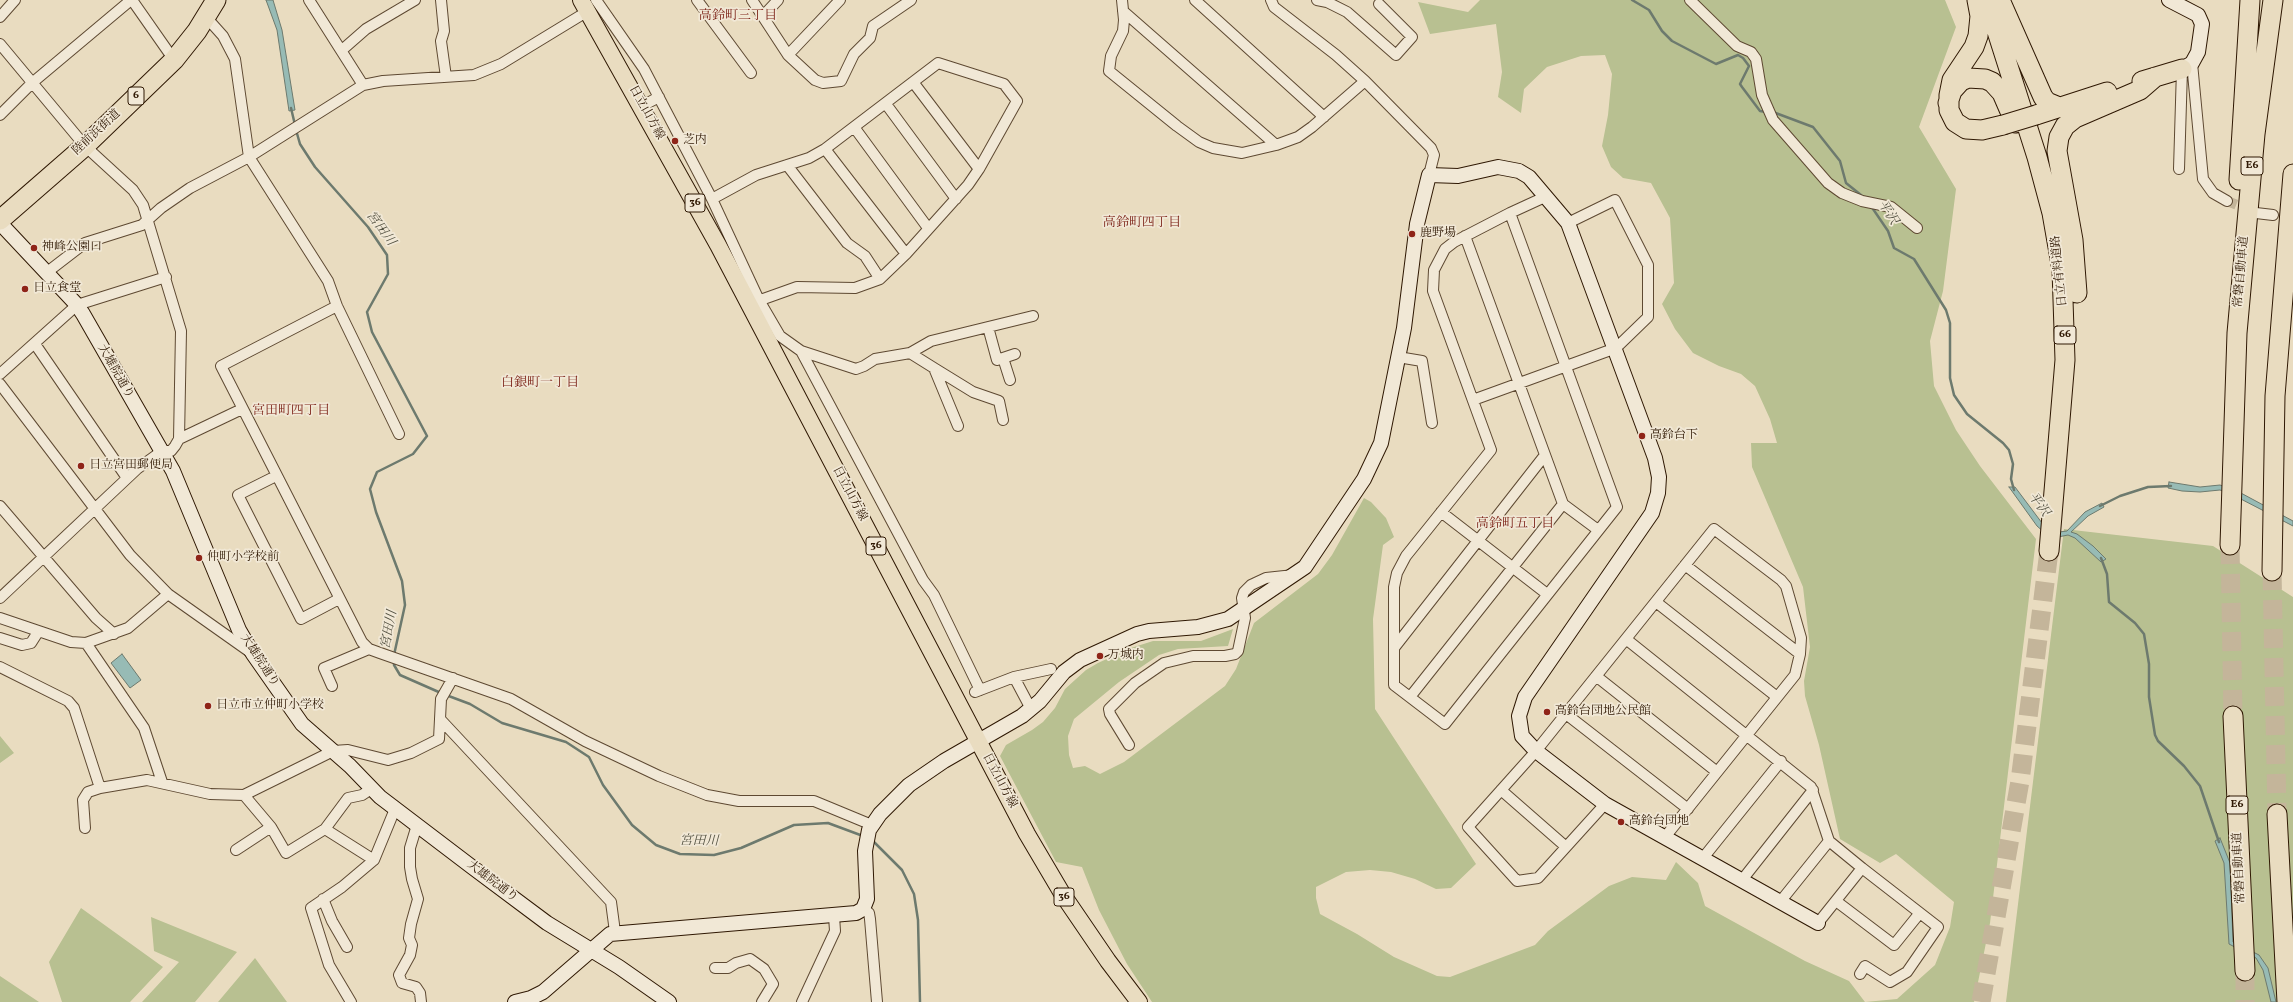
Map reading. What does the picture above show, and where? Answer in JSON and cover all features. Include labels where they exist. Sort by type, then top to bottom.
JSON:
[{"type":"highway","points":[[1977,0],[1980,16],[1978,36],[1974,47],[1956,73],[1948,103],[1955,122],[1966,129],[1982,130],[2003,125],[2187,66]]},
{"type":"highway","name":"日立有料道路","points":[[1987,0],[2037,157],[2052,213],[2062,270],[2065,360],[2058,459],[2049,551]]},
{"type":"highway","points":[[2000,0],[2043,97],[2047,102],[2059,107]]},
{"type":"highway","points":[[2237,333],[2238,190],[2250,0]]},
{"type":"highway","name":"常磐自動車道","points":[[2230,541],[2237,333],[2255,134],[2273,0]]},
{"type":"highway","name":"陸前浜街道","points":[[0,221],[85,146],[174,60],[187,45],[209,7]]},
{"type":"highway","points":[[2058,459],[2068,418],[2076,335],[2077,300],[2073,240],[2058,157],[2059,137],[2065,126],[2075,118],[2140,90],[2155,77]]},
{"type":"highway","points":[[1948,103],[1956,86],[1968,78],[1984,79],[1997,87],[2006,100],[2038,184],[2052,213]]},
{"type":"highway","points":[[2272,568],[2275,396],[2293,174]]},
{"type":"highway","points":[[2275,396],[2287,335],[2293,259]]},
{"type":"highway","name":"常磐自動車道","points":[[2233,720],[2245,971]]},
{"type":"highway","points":[[2277,817],[2288,1002]]},
{"type":"main road","name":"日立山方線","points":[[589,4],[642,106],[754,302],[978,742],[1047,869],[1108,961],[1138,1002]]},
{"type":"street","points":[[0,17],[15,0]]},
{"type":"street","points":[[0,115],[32,83],[132,0],[174,60]]},
{"type":"street","points":[[309,0],[322,23],[342,50],[363,86]]},
{"type":"street","points":[[342,50],[366,29],[415,0]]},
{"type":"street","points":[[441,0],[444,31],[441,40],[446,77]]},
{"type":"street","points":[[697,0],[751,73]]},
{"type":"street","points":[[752,0],[788,55],[815,80],[823,83],[841,81],[854,54],[870,38],[873,26],[911,0]]},
{"type":"street","points":[[763,16],[778,0]]},
{"type":"street","points":[[788,55],[840,0]]},
{"type":"street","points":[[1122,0],[1122,31],[1111,56],[1109,71],[1199,142],[1227,152],[1242,153],[1276,145],[1298,137],[1324,117],[1365,81]]},
{"type":"street","points":[[1196,0],[1324,117]]},
{"type":"street","points":[[515,1002],[531,998],[543,992],[604,937],[616,932],[834,916],[856,913],[863,909],[868,892],[865,844],[871,827],[909,785],[927,772],[1009,725],[1031,709],[1072,665],[1126,637],[1149,631],[1215,624],[1244,608],[1294,575],[1305,567],[1315,556],[1372,465],[1386,423],[1398,357],[1417,224],[1434,155],[1431,148],[1365,81],[1336,54],[1274,7],[1271,0]]},
{"type":"street","points":[[1317,0],[1327,2],[1347,12],[1396,55],[1412,37],[1379,4]]},
{"type":"street","points":[[1690,0],[1737,46],[1751,52],[1756,59],[1762,95],[1773,120],[1828,183],[1842,192],[1862,201],[1891,207],[1917,228]]},
{"type":"street","points":[[2169,0],[2198,15],[2202,24],[2198,52],[2187,66],[2179,169]]},
{"type":"street","points":[[46,274],[85,243],[142,225],[147,219],[190,188],[249,157],[363,86],[383,81],[474,75],[501,64],[589,4],[634,52],[659,97],[712,199],[754,302],[780,336],[801,351],[856,369],[875,359],[910,353],[931,341],[1033,316]]},
{"type":"street","points":[[209,7],[236,59],[249,157],[328,281],[337,306],[399,434]]},
{"type":"street","points":[[1123,11],[1276,145]]},
{"type":"street","points":[[0,44],[85,146],[133,190],[143,205],[181,330],[178,439],[171,451],[162,451],[127,478],[0,598]]},
{"type":"street","points":[[712,199],[756,175],[809,158],[825,150],[938,63],[1004,84],[1017,101],[979,169],[956,199],[928,228],[906,254],[880,279],[855,288],[793,288],[754,302]]},
{"type":"street","points":[[2187,66],[2203,178],[2213,193],[2227,201]]},
{"type":"street","points":[[913,82],[979,169]]},
{"type":"street","points":[[642,106],[659,97]]},
{"type":"street","points":[[886,104],[956,199]]},
{"type":"street","points":[[854,127],[928,228]]},
{"type":"street","points":[[825,150],[906,254]]},
{"type":"street","points":[[787,164],[847,243],[865,256],[880,279]]},
{"type":"street","points":[[1429,175],[1458,176],[1487,169],[1508,168],[1519,171],[1529,177],[1547,196],[1568,223],[1616,348],[1655,458],[1659,477],[1658,494],[1652,513],[1645,525],[1525,697],[1519,716],[1522,736],[1536,751],[1606,804],[1818,923],[1862,868]]},
{"type":"street","points":[[1510,213],[1617,507],[1445,724],[1394,685],[1394,587],[1397,573],[1406,556],[1491,450],[1436,299],[1432,281],[1434,270],[1445,249],[1465,236],[1510,213],[1547,196]]},
{"type":"street","points":[[1473,400],[1616,348],[1648,317],[1648,265],[1615,200],[1568,223]]},
{"type":"street","points":[[2256,213],[2273,215]]},
{"type":"street","name":"大雄院通り","points":[[0,221],[46,274],[77,305],[162,451],[172,471],[228,605],[253,654],[302,724],[333,751],[371,789],[395,809],[547,923],[669,1002]]},
{"type":"street","points":[[1465,236],[1563,504],[1598,530]]},
{"type":"street","points":[[0,374],[77,305],[166,277]]},
{"type":"street","points":[[337,306],[221,366],[357,635],[369,649],[511,699],[585,741],[659,776],[708,795],[739,801],[814,802],[871,827]]},
{"type":"street","points":[[988,327],[997,360],[1015,354]]},
{"type":"street","points":[[35,344],[127,478]]},
{"type":"street","points":[[801,351],[923,580],[934,595],[977,691],[1014,677],[1051,669]]},
{"type":"street","points":[[910,353],[973,392],[999,401],[1003,420]]},
{"type":"street","points":[[1398,357],[1422,361],[1432,423]]},
{"type":"street","points":[[1003,358],[1010,380]]},
{"type":"street","points":[[934,368],[958,426]]},
{"type":"street","points":[[0,384],[130,555],[168,594],[253,654]]},
{"type":"street","points":[[178,439],[242,410]]},
{"type":"street","points":[[1394,648],[1545,455]]},
{"type":"street","points":[[276,476],[238,495],[301,618],[339,599]]},
{"type":"street","points":[[1410,697],[1563,504]]},
{"type":"street","points":[[0,506],[96,618],[114,634]]},
{"type":"street","points":[[1441,512],[1547,594]]},
{"type":"street","points":[[1606,804],[1565,846],[1538,878],[1516,881],[1468,827],[1536,751],[1714,529],[1781,580],[1786,586],[1801,638],[1800,654],[1795,675],[1666,837]]},
{"type":"street","points":[[1685,564],[1800,654]]},
{"type":"street","points":[[0,618],[71,642],[86,644],[128,628],[168,594]]},
{"type":"street","points":[[1656,602],[1777,697]]},
{"type":"street","points":[[1130,745],[1110,714],[1109,709],[1135,683],[1164,663],[1193,656],[1225,656],[1235,654],[1240,646],[1245,618],[1244,608]]},
{"type":"street","points":[[0,638],[22,645],[31,644],[38,632]]},
{"type":"street","points":[[1626,639],[1781,761],[1813,790],[1829,841],[1938,928],[1907,972],[1890,982],[1865,966],[1860,974]]},
{"type":"street","points":[[86,644],[144,728],[162,782]]},
{"type":"street","points":[[332,686],[324,668],[369,649]]},
{"type":"street","points":[[0,667],[68,701],[74,708],[100,788]]},
{"type":"street","points":[[1596,676],[1717,772]]},
{"type":"street","points":[[1014,677],[1031,709]]},
{"type":"street","points":[[85,828],[83,800],[88,792],[100,788],[133,781],[162,782],[210,794],[244,795],[333,751],[348,750],[388,760],[411,754],[439,739],[441,700],[453,678]]},
{"type":"street","points":[[1566,714],[1688,809]]},
{"type":"street","points":[[440,719],[611,902],[616,932]]},
{"type":"street","points":[[1703,858],[1781,761]]},
{"type":"street","points":[[244,795],[271,827],[286,853],[325,829],[348,798],[362,796],[371,789]]},
{"type":"street","points":[[1501,790],[1565,846]]},
{"type":"street","points":[[1742,880],[1813,790]]},
{"type":"street","points":[[351,1002],[329,965],[319,938],[311,908],[342,887],[374,860],[395,809]]},
{"type":"street","points":[[417,824],[410,848],[410,860],[412,879],[418,899],[411,924],[409,938],[412,945],[410,955],[399,975],[402,983],[416,987],[420,993],[421,1002]]},
{"type":"street","points":[[236,850],[271,827]]},
{"type":"street","points":[[325,829],[374,860]]},
{"type":"street","points":[[1780,902],[1829,841]]},
{"type":"street","points":[[323,899],[332,921],[347,947]]},
{"type":"street","points":[[1836,901],[1894,945],[1919,914]]},
{"type":"street","points":[[863,909],[869,913],[870,919],[877,1002]]},
{"type":"street","points":[[802,1002],[835,931],[834,916]]},
{"type":"street","points":[[715,968],[728,968],[736,962],[750,959],[764,969],[773,984],[762,1002]]},
{"type":"green space","points":[[1480,0],[1945,0],[1956,27],[1919,127],[1956,189],[1943,291],[1930,341],[1934,386],[1956,430],[1980,466],[2036,539],[1990,923],[1974,1002],[1865,1002],[1897,999],[1935,965],[1950,927],[1954,902],[1896,854],[1880,863],[1840,839],[1819,745],[1805,696],[1804,681],[1810,647],[1803,587],[1752,467],[1751,443],[1777,443],[1770,419],[1755,386],[1741,374],[1719,366],[1693,353],[1675,329],[1662,304],[1674,283],[1670,218],[1651,183],[1623,178],[1611,167],[1602,146],[1608,115],[1612,74],[1605,55],[1581,56],[1547,67],[1524,89],[1521,113],[1498,97],[1502,72],[1496,24],[1430,34],[1418,2],[1468,12]]},
{"type":"green space","points":[[1364,498],[1371,502],[1386,518],[1394,537],[1383,545],[1373,619],[1375,709],[1476,864],[1451,888],[1436,889],[1415,879],[1391,872],[1370,870],[1346,872],[1316,887],[1316,898],[1320,914],[1357,934],[1394,957],[1437,976],[1450,977],[1535,945],[1548,931],[1609,886],[1632,877],[1666,880],[1676,862],[1698,883],[1705,906],[1805,961],[1849,981],[1865,1002],[1152,1002],[1127,964],[1099,910],[1082,867],[1056,862],[1000,756],[1006,745],[1043,722],[1055,708],[1065,689],[1086,670],[1098,663],[1131,648],[1153,641],[1201,641],[1233,629],[1228,646],[1178,649],[1159,655],[1119,682],[1074,719],[1068,736],[1069,755],[1073,768],[1085,766],[1100,774],[1124,762],[1225,686],[1236,669],[1254,623],[1318,574],[1332,555]]},
{"type":"green space","points":[[2064,529],[2213,546],[2293,597],[2293,1002],[2006,1002]]},
{"type":"green space","points":[[0,736],[14,753],[0,763]]},
{"type":"green space","points":[[81,908],[163,967],[130,1002],[62,1002],[49,962]]},
{"type":"green space","points":[[151,917],[237,952],[195,1002],[142,1002],[179,962],[154,951]]},
{"type":"green space","points":[[255,958],[287,1002],[218,1002]]},
{"type":"green space","points":[[0,976],[39,1002],[0,1002]]},
{"type":"water","points":[[266,0],[273,0],[282,30],[295,110],[289,111],[277,30]]},
{"type":"water","points":[[2169,482],[2200,487],[2220,485],[2239,492],[2293,521],[2293,526],[2237,497],[2220,490],[2200,492],[2182,491],[2168,488]]},
{"type":"water","points":[[2009,487],[2015,487],[2042,523],[2049,529],[2059,532],[2067,531],[2085,512],[2102,503],[2104,507],[2088,516],[2071,532],[2077,534],[2093,546],[2106,559],[2101,562],[2075,538],[2068,535],[2058,537],[2046,534],[2037,526]]},
{"type":"water","points":[[122,654],[141,680],[130,688],[111,663]]},
{"type":"water","points":[[2220,838],[2230,863],[2233,942],[2259,955],[2268,968],[2276,1002],[2271,1002],[2263,970],[2256,958],[2229,944],[2224,863],[2215,841]]},
{"type":"waterway","name":"平沢","points":[[1632,0],[1649,10],[1662,31],[1672,41],[1716,64],[1738,55],[1743,58],[1749,66],[1740,84],[1760,111],[1766,112]]},
{"type":"waterway","name":"宮田川","points":[[291,108],[295,125]]},
{"type":"waterway","name":"平沢","points":[[1773,112],[1813,127],[1840,161],[1846,183],[1866,199]]},
{"type":"waterway","name":"宮田川","points":[[296,130],[300,144],[315,167],[368,227],[387,255],[388,274],[367,312],[372,332],[427,436],[413,454],[377,472],[370,489],[376,512],[402,581],[405,605],[394,655]]},
{"type":"waterway","name":"平沢","points":[[1871,206],[1888,231],[1894,248],[1914,259],[1946,310],[1950,323],[1950,378],[1954,395],[1967,414],[2003,443],[2009,450],[2013,464],[2011,479],[2014,490]]},
{"type":"waterway","points":[[2100,506],[2120,496],[2148,487],[2171,486]]},
{"type":"waterway","points":[[2101,558],[2107,574],[2109,602],[2135,623],[2144,634],[2149,664],[2149,697],[2155,735],[2158,741],[2184,766],[2200,786],[2219,842]]},
{"type":"waterway","name":"宮田川","points":[[394,660],[394,665],[400,675],[441,693]]},
{"type":"waterway","name":"宮田川","points":[[446,695],[470,704],[502,723],[566,742],[589,757],[603,785],[632,825],[656,845],[680,854],[714,855],[741,848],[794,825],[828,823],[863,836]]},
{"type":"waterway","name":"宮田川","points":[[871,839],[902,870],[914,894],[918,920],[920,1002]]},
{"type":"tunnel","points":[[2227,201],[2250,210]]},
{"type":"tunnel","points":[[2230,545],[2233,716]]},
{"type":"tunnel","points":[[1981,1002],[2020,781],[2049,551]]},
{"type":"tunnel","points":[[2272,571],[2277,814]]},
{"type":"tunnel","points":[[2245,971],[2245,1002]]},
{"type":"place","name":"芝内","points":[[675,141]]},
{"type":"place","name":"鹿野場","points":[[1412,234]]},
{"type":"place","name":"神峰公園口","points":[[34,248]]},
{"type":"place","name":"日立食堂","points":[[25,289]]},
{"type":"place","name":"高鈴台下","points":[[1642,436]]},
{"type":"place","name":"日立宮田郵便局","points":[[81,466]]},
{"type":"place","name":"仲町小学校前","points":[[199,558]]},
{"type":"place","name":"万城内","points":[[1100,656]]},
{"type":"place","name":"日立市立仲町小学校","points":[[208,706]]},
{"type":"place","name":"高鈴台団地公民館","points":[[1547,712]]},
{"type":"place","name":"高鈴台団地","points":[[1621,822]]},
{"type":"district","name":"高鈴町三丁目","points":[[738,17]]},
{"type":"district","name":"高鈴町四丁目","points":[[1142,224]]},
{"type":"district","name":"白銀町一丁目","points":[[540,384]]},
{"type":"district","name":"宮田町四丁目","points":[[291,412]]},
{"type":"district","name":"高鈴町五丁目","points":[[1515,525]]}]
